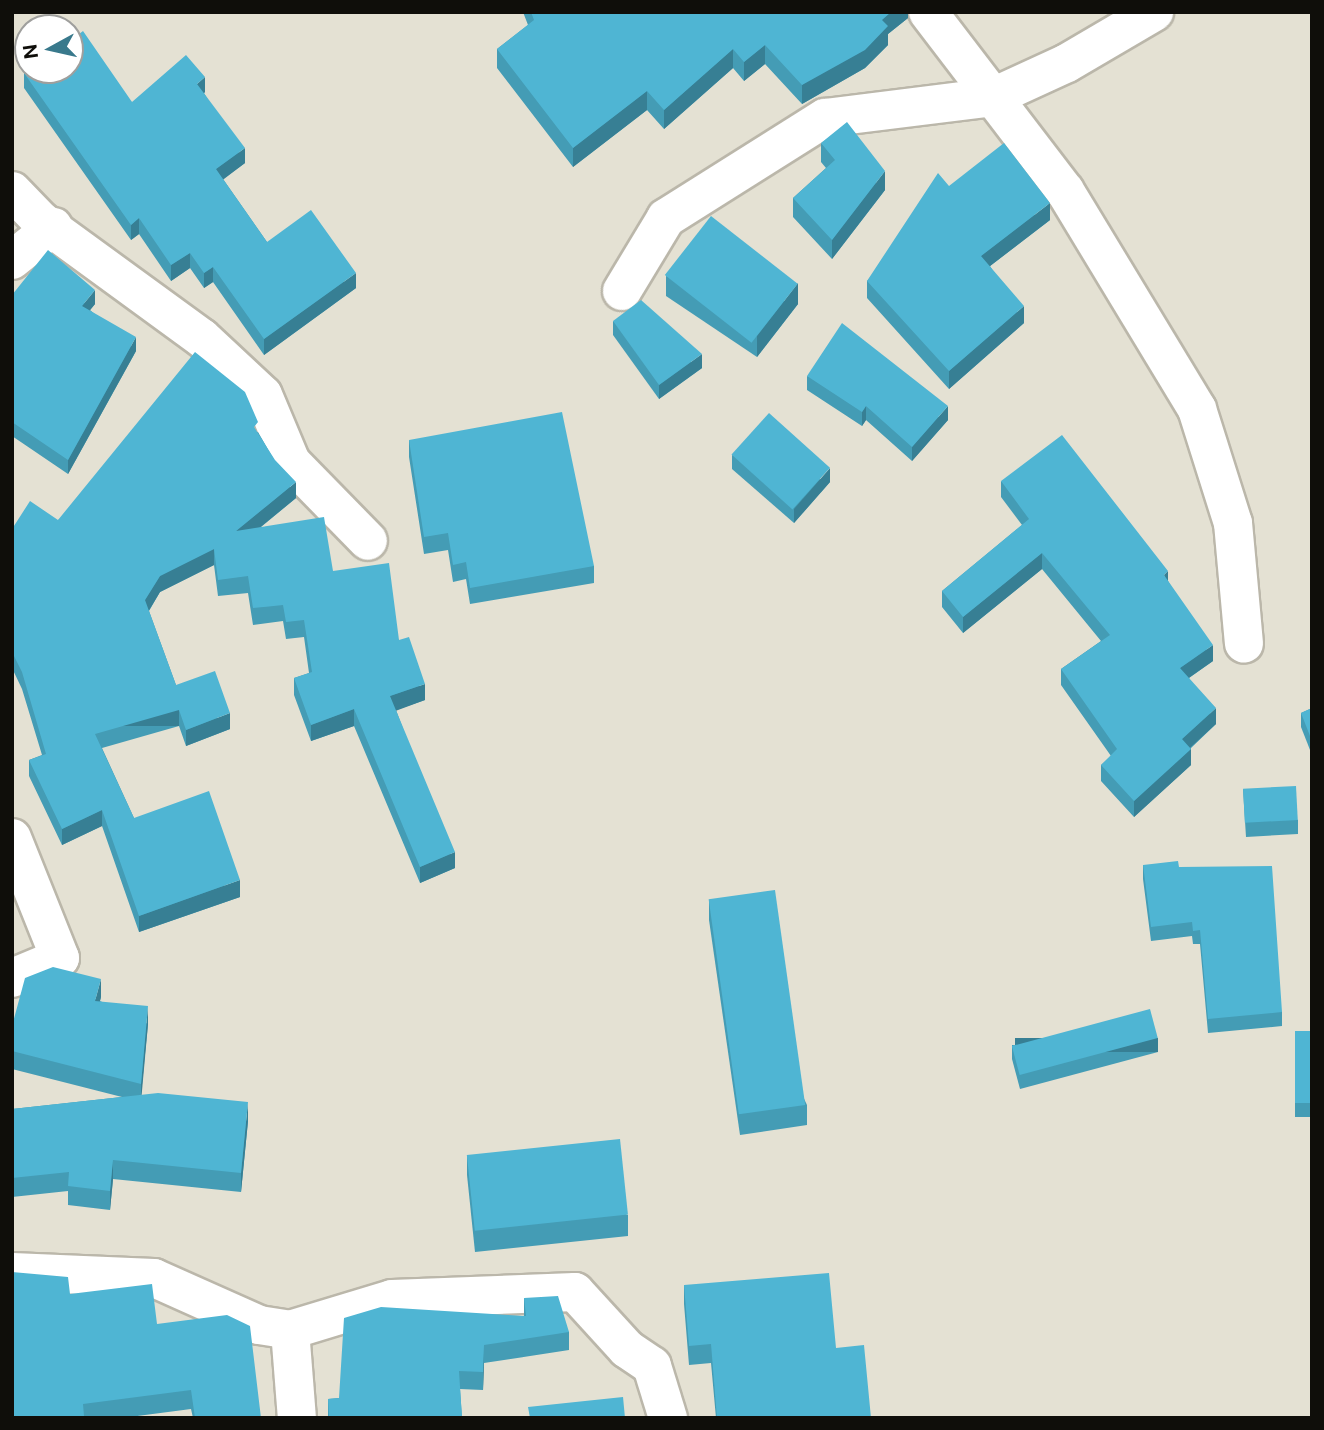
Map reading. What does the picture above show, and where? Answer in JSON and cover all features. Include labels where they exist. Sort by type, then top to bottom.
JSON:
[{"type":"street","points":[[928,12],[1065,191],[1197,409],[1233,523],[1244,644]]},
{"type":"street","points":[[622,291],[666,218],[825,118],[993,97],[1067,63],[1154,12]]},
{"type":"street","points":[[12,191],[53,226],[202,338],[263,395],[291,462],[368,541]]},
{"type":"street","points":[[12,260],[53,226]]},
{"type":"street","points":[[12,838],[60,958],[12,978]]},
{"type":"street","points":[[12,1272],[154,1278],[259,1325],[290,1330],[392,1299],[575,1292],[627,1349],[652,1366],[668,1418]]},
{"type":"street","points":[[290,1330],[297,1418]]},
{"type":"building","points":[[531,12],[891,12],[882,20],[888,26],[865,50],[802,85],[765,45],[744,62],[733,49],[664,110],[647,91],[573,148],[497,49],[534,20]]},
{"type":"building","points":[[84,32],[132,102],[186,55],[205,77],[197,84],[245,148],[216,169],[267,242],[311,210],[356,273],[264,339],[213,267],[204,273],[190,253],[171,265],[139,218],[131,225],[32,84],[84,84]]},
{"type":"building","points":[[847,122],[885,171],[832,240],[793,198],[835,160],[821,143]]},
{"type":"building","points":[[1004,143],[1050,203],[981,256],[1024,306],[949,371],[867,281],[938,173],[949,186]]},
{"type":"building","points":[[711,216],[798,284],[752,343],[665,275]]},
{"type":"building","points":[[48,250],[95,290],[82,306],[136,337],[68,460],[12,422],[12,295]]},
{"type":"building","points":[[641,300],[702,354],[659,385],[613,321]]},
{"type":"building","points":[[842,323],[948,406],[912,447],[866,406],[862,412],[807,376]]},
{"type":"building","points":[[195,352],[245,392],[258,422],[254,427],[275,460],[296,482],[236,531],[324,517],[333,571],[389,563],[399,640],[409,637],[425,684],[390,696],[455,852],[420,867],[354,709],[311,725],[294,678],[312,672],[304,620],[286,622],[283,605],[253,608],[248,576],[218,580],[214,549],[160,576],[145,600],[176,685],[215,671],[230,713],[186,730],[179,710],[95,734],[134,818],[209,791],[240,880],[139,916],[102,810],[62,829],[29,760],[46,754],[22,672],[12,652],[12,529],[30,501],[58,520]]},
{"type":"building","points":[[562,412],[594,566],[470,588],[466,562],[453,565],[448,533],[424,537],[409,440]]},
{"type":"building","points":[[769,413],[830,468],[792,509],[732,455]]},
{"type":"building","points":[[1062,435],[1168,571],[1164,575],[1213,645],[1180,668],[1216,708],[1182,739],[1191,749],[1134,801],[1101,765],[1117,749],[1061,669],[1110,635],[1042,553],[963,617],[942,591],[1029,519],[1001,481]]},
{"type":"building","points":[[1312,708],[1312,741],[1301,713]]},
{"type":"building","points":[[1296,786],[1298,820],[1245,823],[1243,789]]},
{"type":"building","points":[[1178,861],[1179,867],[1272,866],[1282,1012],[1208,1019],[1200,930],[1193,931],[1192,922],[1151,927],[1143,865]]},
{"type":"building","points":[[775,890],[805,1105],[739,1114],[709,899]]},
{"type":"building","points":[[53,967],[101,979],[95,1001],[148,1006],[141,1084],[12,1051],[12,1026],[25,978]]},
{"type":"building","points":[[1150,1009],[1158,1038],[1020,1075],[1012,1046]]},
{"type":"building","points":[[1295,1031],[1312,1031],[1312,1103],[1295,1103]]},
{"type":"building","points":[[158,1093],[248,1102],[241,1173],[113,1160],[110,1191],[68,1186],[69,1172],[12,1178],[12,1109]]},
{"type":"building","points":[[620,1139],[628,1215],[475,1231],[467,1155]]},
{"type":"building","points":[[12,1272],[68,1277],[70,1294],[152,1284],[157,1324],[227,1315],[250,1326],[261,1418],[195,1418],[191,1390],[83,1404],[84,1416],[72,1418],[12,1418]]},
{"type":"building","points":[[829,1273],[836,1348],[864,1345],[871,1418],[717,1418],[711,1344],[689,1346],[684,1285]]},
{"type":"building","points":[[558,1296],[569,1332],[484,1345],[483,1372],[459,1371],[462,1418],[329,1418],[328,1399],[339,1398],[344,1318],[381,1307],[526,1316],[524,1298]]},
{"type":"building","points":[[623,1397],[625,1418],[530,1418],[528,1407]]}]
